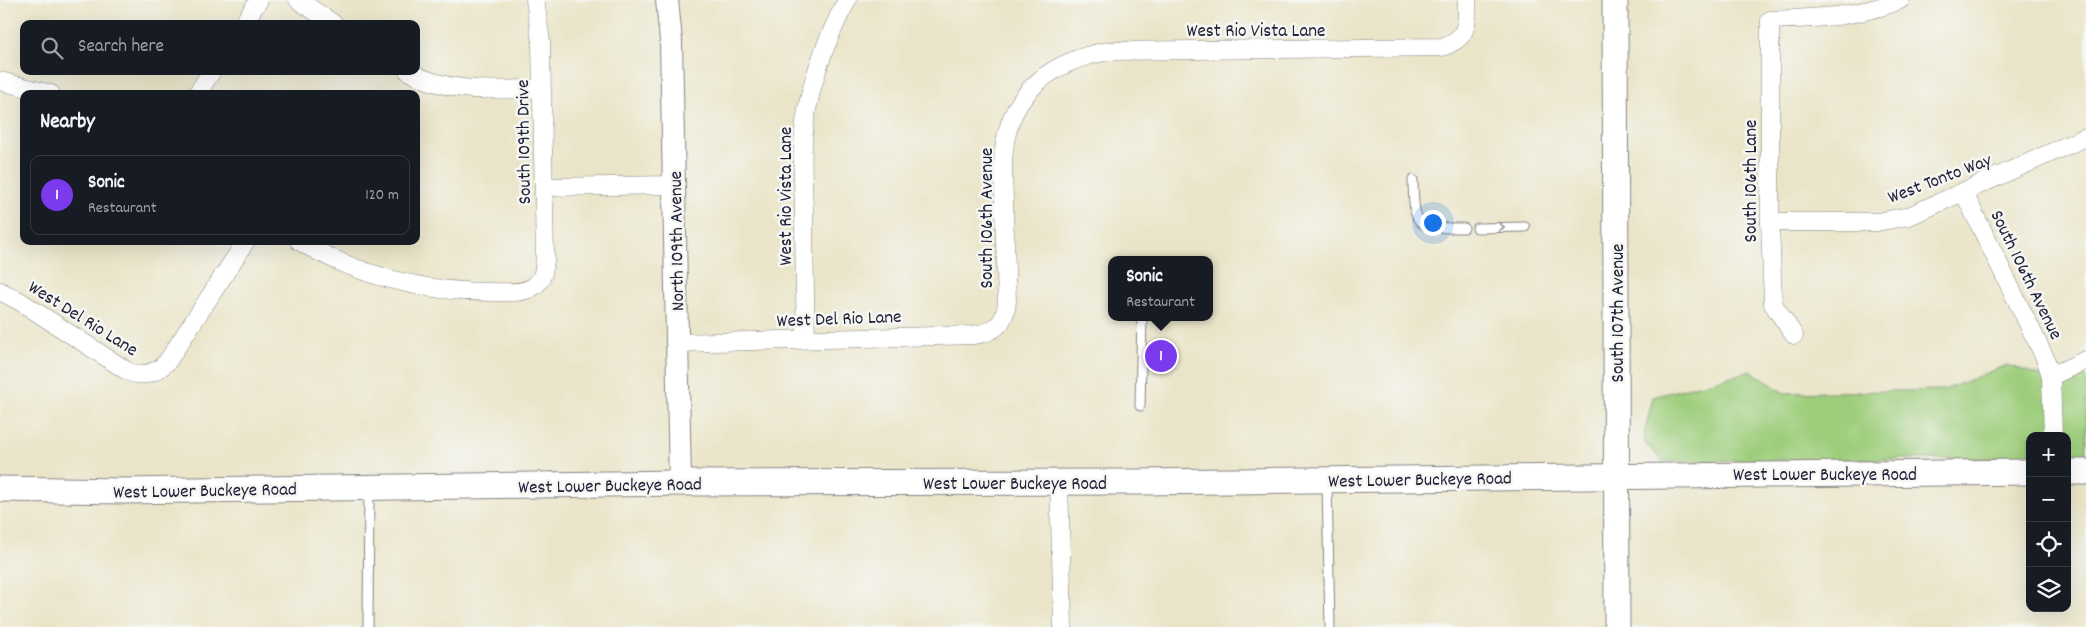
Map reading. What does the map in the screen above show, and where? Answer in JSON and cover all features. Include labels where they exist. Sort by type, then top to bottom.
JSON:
[{"type":"main road","name":"South 107th Avenue","points":[[1615,0],[1617,627]]},
{"type":"main road","name":"West Lower Buckeye Road","points":[[0,489],[122,491],[680,483],[1059,493],[1327,479],[2026,472]]},
{"type":"main road","points":[[2071,472],[2086,472]]},
{"type":"street","points":[[246,20],[259,0]]},
{"type":"street","points":[[298,0],[328,20]]},
{"type":"street","name":"South 109th Drive","points":[[307,245],[362,271],[434,289],[516,292],[532,288],[538,283],[546,260],[540,34],[535,0]]},
{"type":"street","name":"North 109th Avenue","points":[[667,0],[671,41],[680,483]]},
{"type":"street","name":"West Rio Vista Lane","points":[[806,339],[803,169],[805,123],[822,57],[830,35],[848,0]]},
{"type":"street","name":"West Rio Vista Lane","points":[[1056,67],[1091,54],[1109,51],[1434,49],[1458,40],[1466,26],[1467,0]]},
{"type":"street","name":"South 106th Lane","points":[[1794,335],[1773,304],[1770,222],[1770,20],[1841,17],[1877,9],[1900,0]]},
{"type":"street","name":"South 106th Avenue","points":[[1000,326],[1004,318],[1007,302],[1004,166],[1007,132],[1021,102],[1042,77],[1056,67]]},
{"type":"street","points":[[200,90],[209,75]]},
{"type":"street","points":[[416,75],[429,81],[464,89],[542,89]]},
{"type":"street","points":[[0,81],[35,90]]},
{"type":"street","name":"West Tonto Way","points":[[1770,222],[1877,222],[1909,216],[2086,137]]},
{"type":"street","points":[[544,187],[674,185]]},
{"type":"street","name":"South 106th Avenue","points":[[1964,193],[2039,345],[2051,376],[2053,432]]},
{"type":"street","name":"West Del Rio Lane","points":[[0,291],[21,302],[127,370],[139,375],[147,374],[155,372],[167,362],[243,245]]},
{"type":"street","name":"West Del Rio Lane","points":[[677,343],[974,335],[1000,326]]},
{"type":"street","points":[[2051,376],[2086,360]]},
{"type":"street","points":[[1059,493],[1063,627]]},
{"type":"lane","points":[[1413,180],[1414,210],[1417,219],[1422,225],[1435,228],[1464,228]]},
{"type":"lane","points":[[1477,228],[1525,227]]},
{"type":"lane","points":[[1140,406],[1142,321]]},
{"type":"lane","points":[[1327,479],[1330,627]]},
{"type":"lane","points":[[368,627],[369,487]]},
{"type":"green space","points":[[2007,365],[2067,384],[2086,376],[2086,458],[2071,458],[2071,432],[2026,432],[2026,458],[1662,461],[1644,442],[1653,397],[1751,371],[1784,393],[1944,390]]},
{"type":"place","name":"Sonic","points":[[1161,356]]}]
